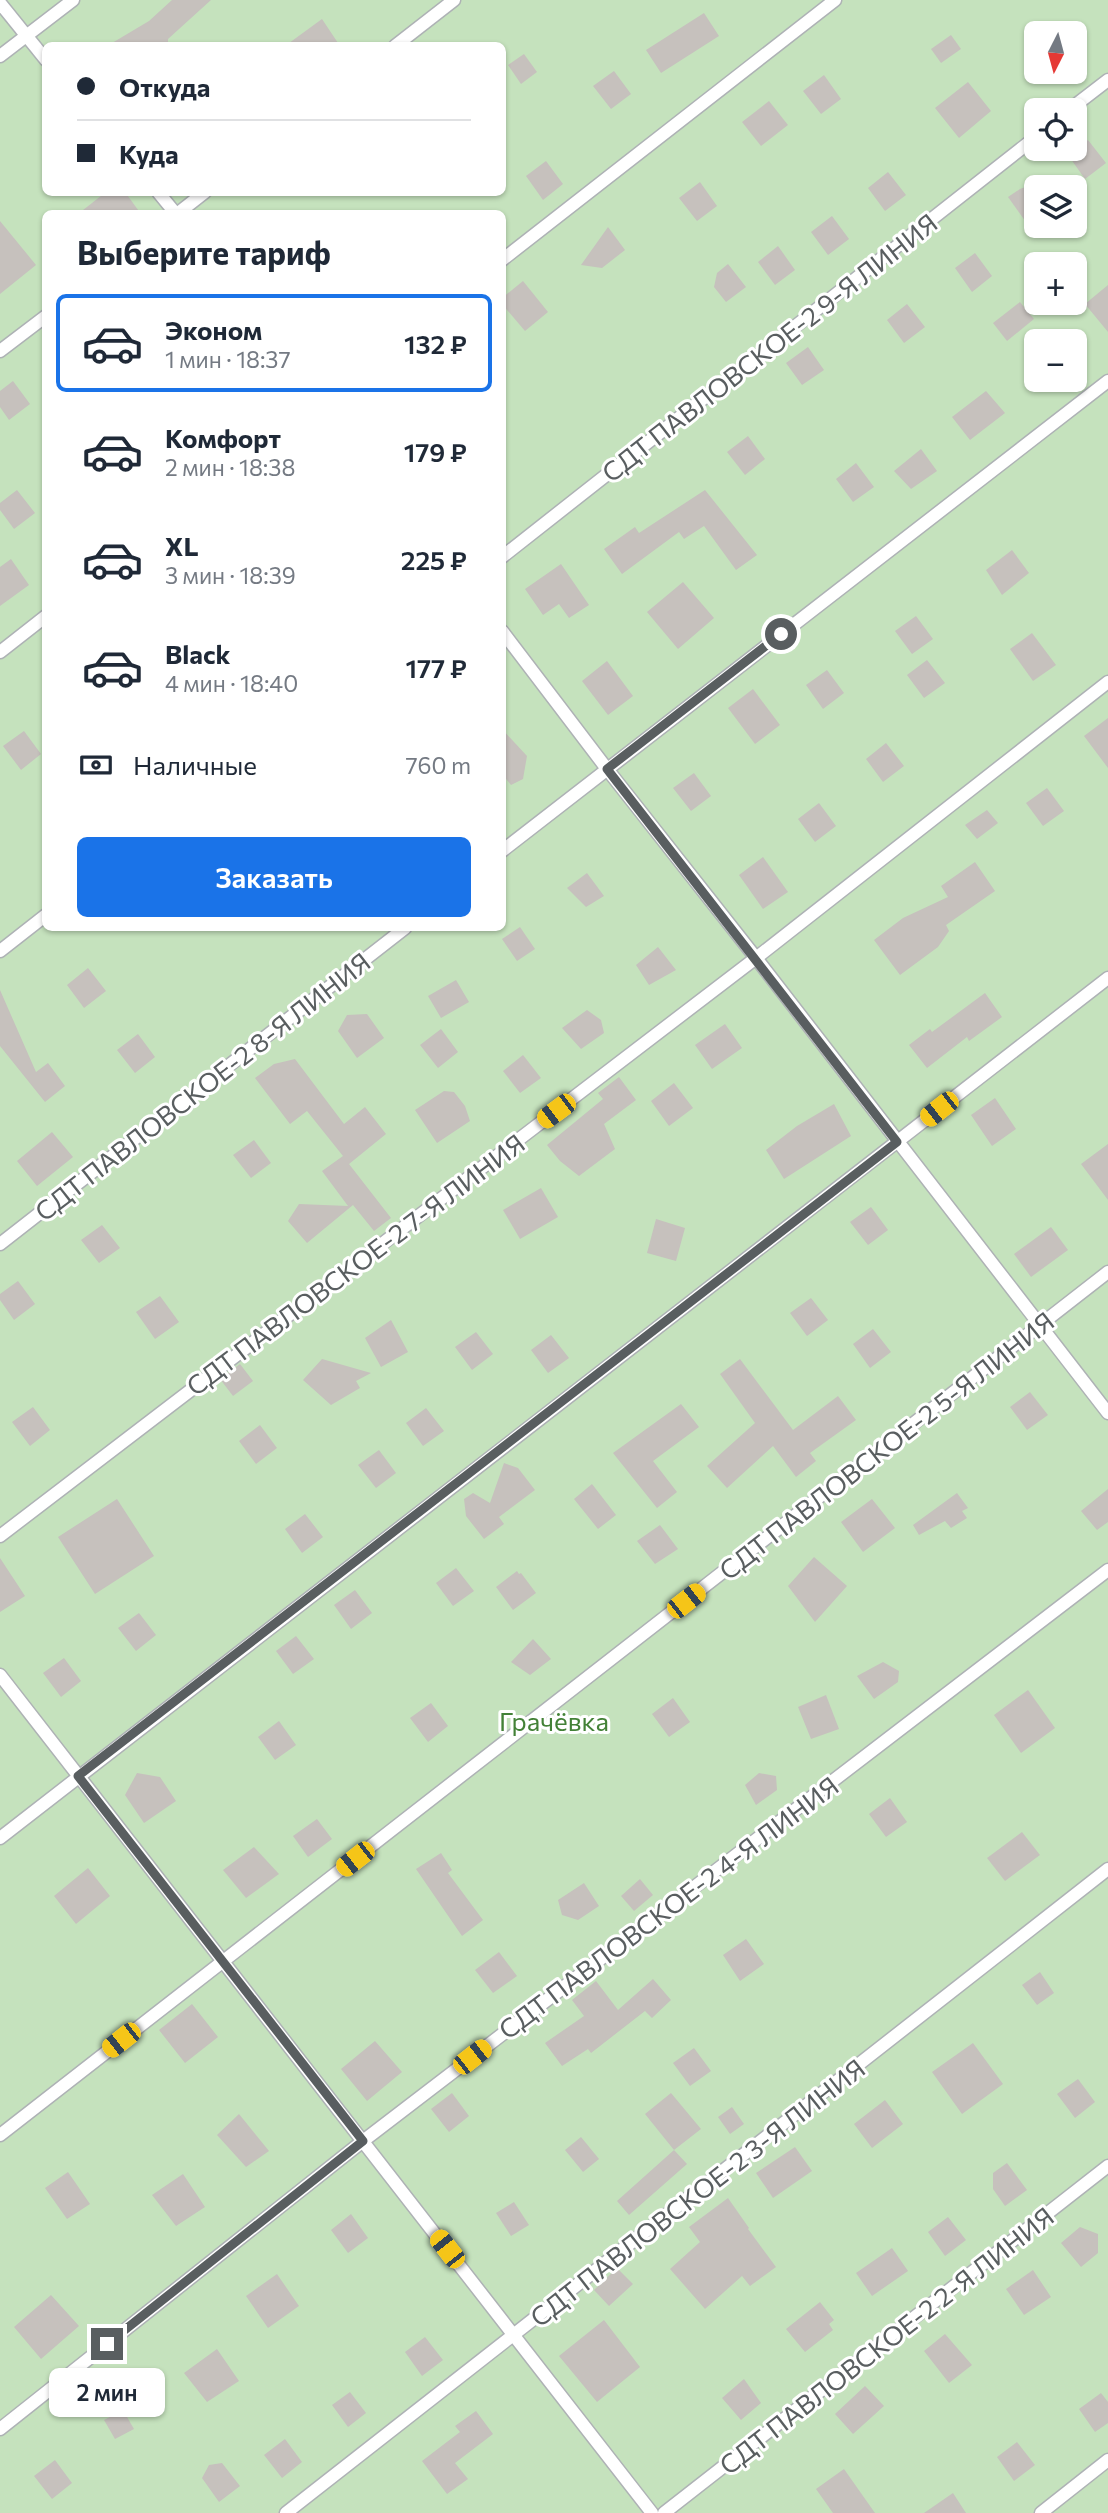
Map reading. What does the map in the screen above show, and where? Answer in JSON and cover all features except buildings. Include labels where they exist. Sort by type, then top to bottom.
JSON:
[{"type":"lane","points":[[0,56],[73,0]]},
{"type":"lane","points":[[400,42],[454,0]]},
{"type":"lane","points":[[506,257],[835,0]]},
{"type":"lane","points":[[0,3],[42,56]]},
{"type":"lane","points":[[1085,98],[1108,80]]},
{"type":"lane","name":"СДТ ПАВЛОВСКОЕ-2 9-Я ЛИНИЯ","points":[[506,554],[1024,145]]},
{"type":"lane","points":[[161,196],[174,210]]},
{"type":"lane","points":[[182,210],[200,196]]},
{"type":"lane","points":[[0,351],[42,319]]},
{"type":"lane","points":[[506,848],[1108,381]]},
{"type":"lane","points":[[0,652],[42,619]]},
{"type":"lane","points":[[506,636],[1108,1413]]},
{"type":"lane","name":"СДТ ПАВЛОВСКОЕ-2 7-Я ЛИНИЯ","points":[[0,1536],[756,958],[1108,682]]},
{"type":"lane","points":[[0,951],[42,918]]},
{"type":"lane","name":"СДТ ПАВЛОВСКОЕ-2 8-Я ЛИНИЯ","points":[[0,1244],[401,931]]},
{"type":"lane","points":[[0,1838],[1108,978]]},
{"type":"lane","name":"СДТ ПАВЛОВСКОЕ-2 5-Я ЛИНИЯ","points":[[0,2135],[1108,1272]]},
{"type":"lane","name":"СДТ ПАВЛОВСКОЕ-2 4-Я ЛИНИЯ","points":[[0,2429],[363,2141],[1108,1570]]},
{"type":"lane","points":[[0,1675],[652,2513]]},
{"type":"lane","name":"СДТ ПАВЛОВСКОЕ-2 3-Я ЛИНИЯ","points":[[286,2513],[1108,1869]]},
{"type":"lane","name":"СДТ ПАВЛОВСКОЕ-2 2-Я ЛИНИЯ","points":[[664,2513],[1108,2166]]},
{"type":"lane","points":[[1041,2513],[1108,2460]]},
{"type":"green space","name":"Грачёвка","points":[[0,0],[1108,0],[1108,2513],[0,2513]]},
{"type":"route","points":[[107,2344],[363,2141],[78,1776],[897,1142],[607,769],[781,634]]}]
